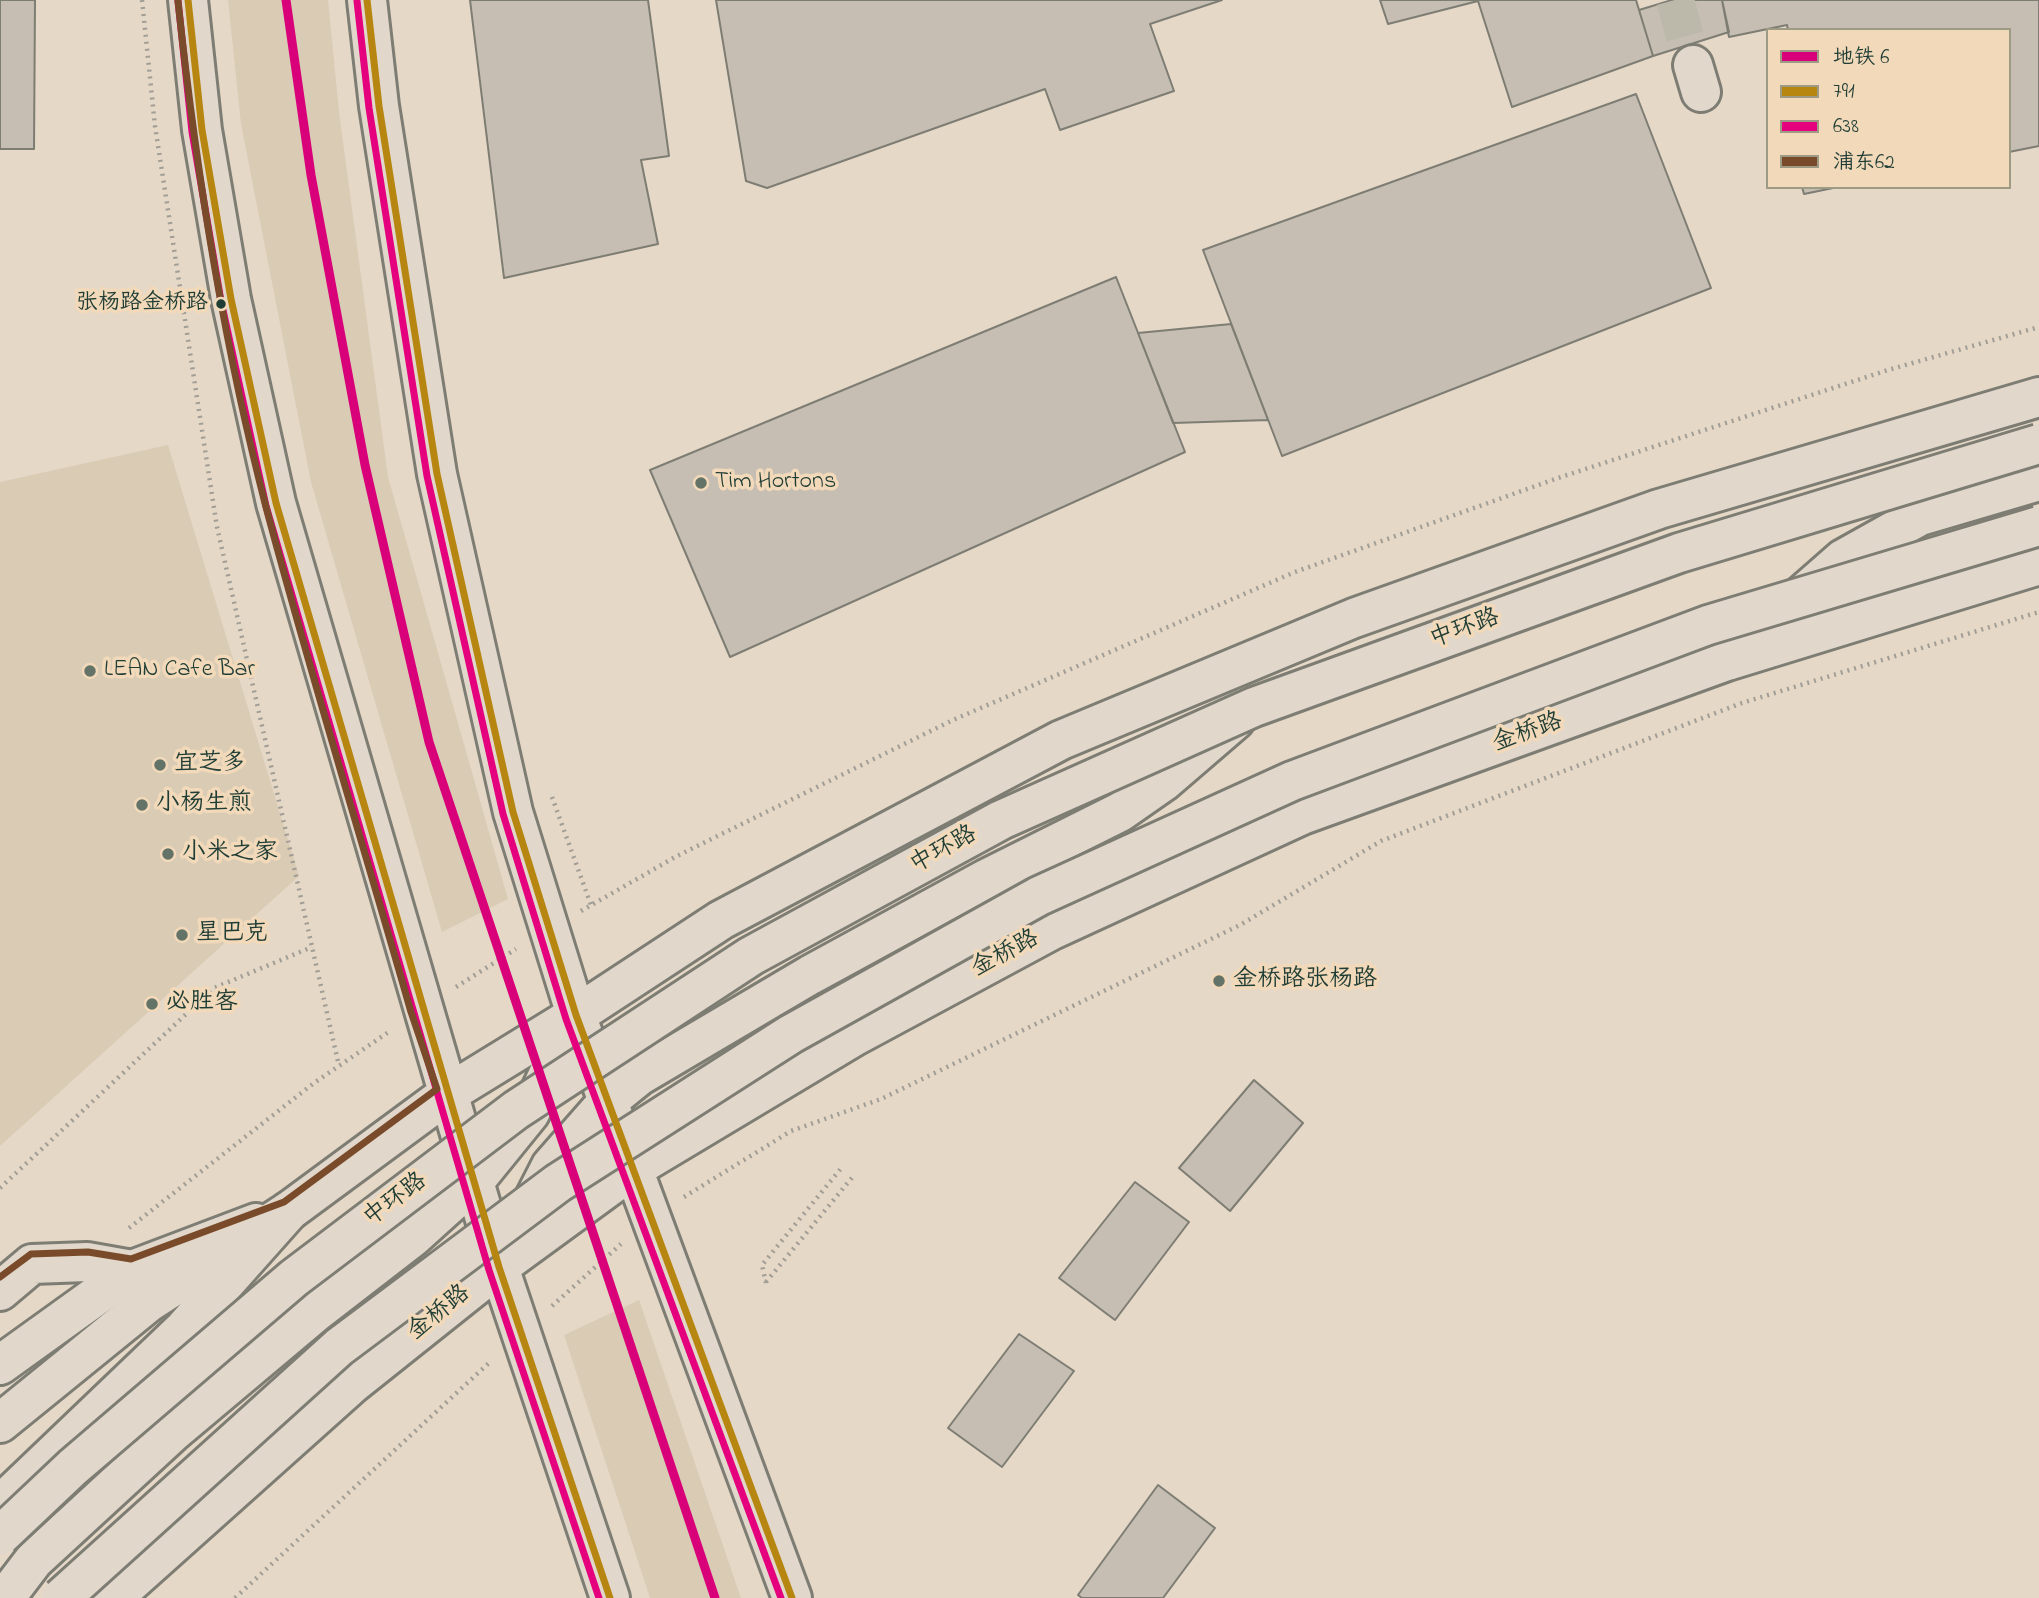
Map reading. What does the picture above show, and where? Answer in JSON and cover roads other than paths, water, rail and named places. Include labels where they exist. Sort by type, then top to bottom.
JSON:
[{"type":"main road","points":[[188,0],[202,130],[231,299],[276,503],[421,1009],[449,1093],[499,1267],[610,1598]]},
{"type":"main road","points":[[367,0],[379,106],[438,474],[513,812],[576,1015],[792,1598]]},
{"type":"main road","points":[[9,1414],[149,1302],[289,1211],[449,1093],[576,1015],[721,920],[1061,740],[1353,618],[1659,509],[2039,397]]},
{"type":"main road","name":"中环路","points":[[0,1536],[73,1467],[294,1278],[516,1110],[751,956],[1001,820],[1254,707],[1679,553],[2039,443]]},
{"type":"main road","points":[[1727,661],[1843,559],[1920,516],[2039,481]]},
{"type":"main road","points":[[61,1598],[339,1347],[558,1183],[791,1034],[1039,896],[1292,781],[1708,625],[2039,526]]},
{"type":"main road","name":"金桥路","points":[[113,1598],[351,1385],[499,1267],[633,1169],[855,1036],[1052,930],[1302,816],[1727,661],[2039,565]]},
{"type":"main road","points":[[499,1267],[551,1166],[608,1101],[639,1076],[810,975],[986,879],[1120,812],[1163,782],[1353,618]]},
{"type":"main road","points":[[5,1598],[34,1560],[172,1433],[316,1312],[413,1237],[474,1182],[530,1113],[576,1015]]},
{"type":"main road","points":[[0,1365],[131,1270],[289,1211]]},
{"type":"main road","points":[[0,1505],[184,1329],[289,1211]]},
{"type":"main road","points":[[0,1291],[32,1264],[87,1262],[131,1270]]},
{"type":"tunnel","points":[[1675,0],[1693,65]]},
{"type":"metro line","name":"6","points":[[286,0],[311,175],[365,465],[429,742],[715,1598]]},
{"type":"place","name":"张杨路金桥路","points":[[221,304]]},
{"type":"place","name":"Tim Hortons","points":[[701,483]]},
{"type":"place","name":"LEAN Cafe Bar","points":[[90,671]]},
{"type":"place","name":"宜芝多","points":[[160,765]]},
{"type":"place","name":"小杨生煎","points":[[142,805]]},
{"type":"place","name":"小米之家","points":[[168,854]]},
{"type":"place","name":"星巴克","points":[[182,935]]},
{"type":"place","name":"金桥路张杨路","points":[[1219,981]]},
{"type":"place","name":"必胜客","points":[[152,1004]]}]
